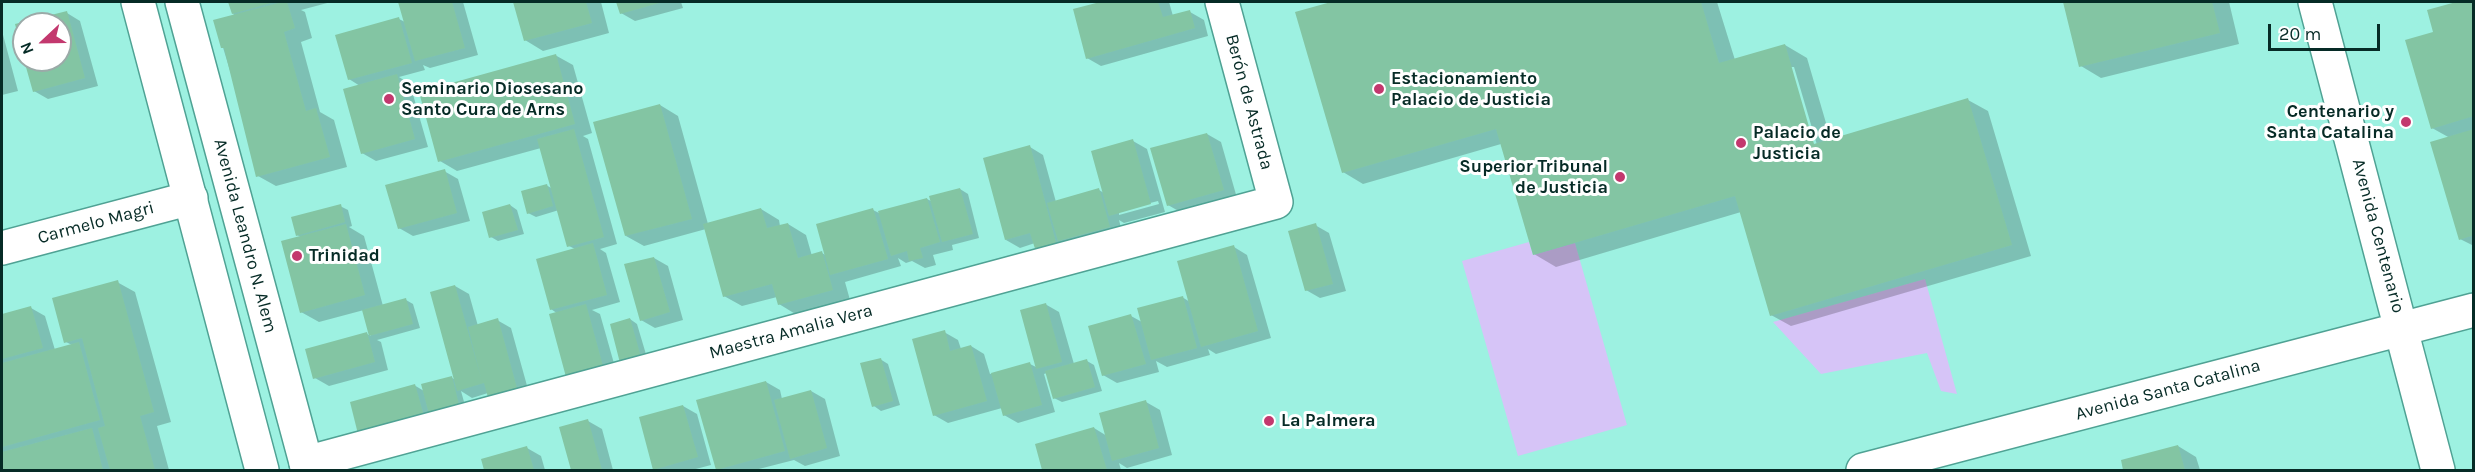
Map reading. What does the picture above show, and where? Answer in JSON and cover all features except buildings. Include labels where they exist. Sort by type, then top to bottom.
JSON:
[{"type":"main road","points":[[138,2],[262,471]]},
{"type":"main road","name":"Avenida Leandro N. Alem","points":[[182,2],[307,467]]},
{"type":"main road","name":"Berón de Astrada","points":[[1222,2],[1276,202]]},
{"type":"main road","name":"Avenida Centenario","points":[[2315,2],[2403,328],[2438,471]]},
{"type":"main road","name":"Carmelo Magri","points":[[2,248],[191,198]]},
{"type":"main road","name":"Maestra Amalia Vera","points":[[307,467],[1276,202]]},
{"type":"main road","name":"Avenida Santa Catalina","points":[[1863,471],[2474,310]]},
{"type":"shaded area","points":[[1529,242],[1533,255],[1575,243],[1627,425],[1518,456],[1462,261]]},
{"type":"shaded area","points":[[1925,279],[1957,394],[1941,391],[1927,353],[1821,374],[1773,322]]},
{"type":"place","name":"Estacionamiento Palacio de Justicia","points":[[1379,89]]},
{"type":"place","name":"Seminario Diosesano Santo Cura de Arns","points":[[389,99]]},
{"type":"place","name":"Centenario y Santa Catalina","points":[[2406,122]]},
{"type":"place","name":"Palacio de Justicia","points":[[1741,143]]},
{"type":"place","name":"Superior Tribunal de Justicia","points":[[1620,177]]},
{"type":"place","name":"Trinidad","points":[[297,256]]},
{"type":"place","name":"La Palmera","points":[[1269,421]]}]
